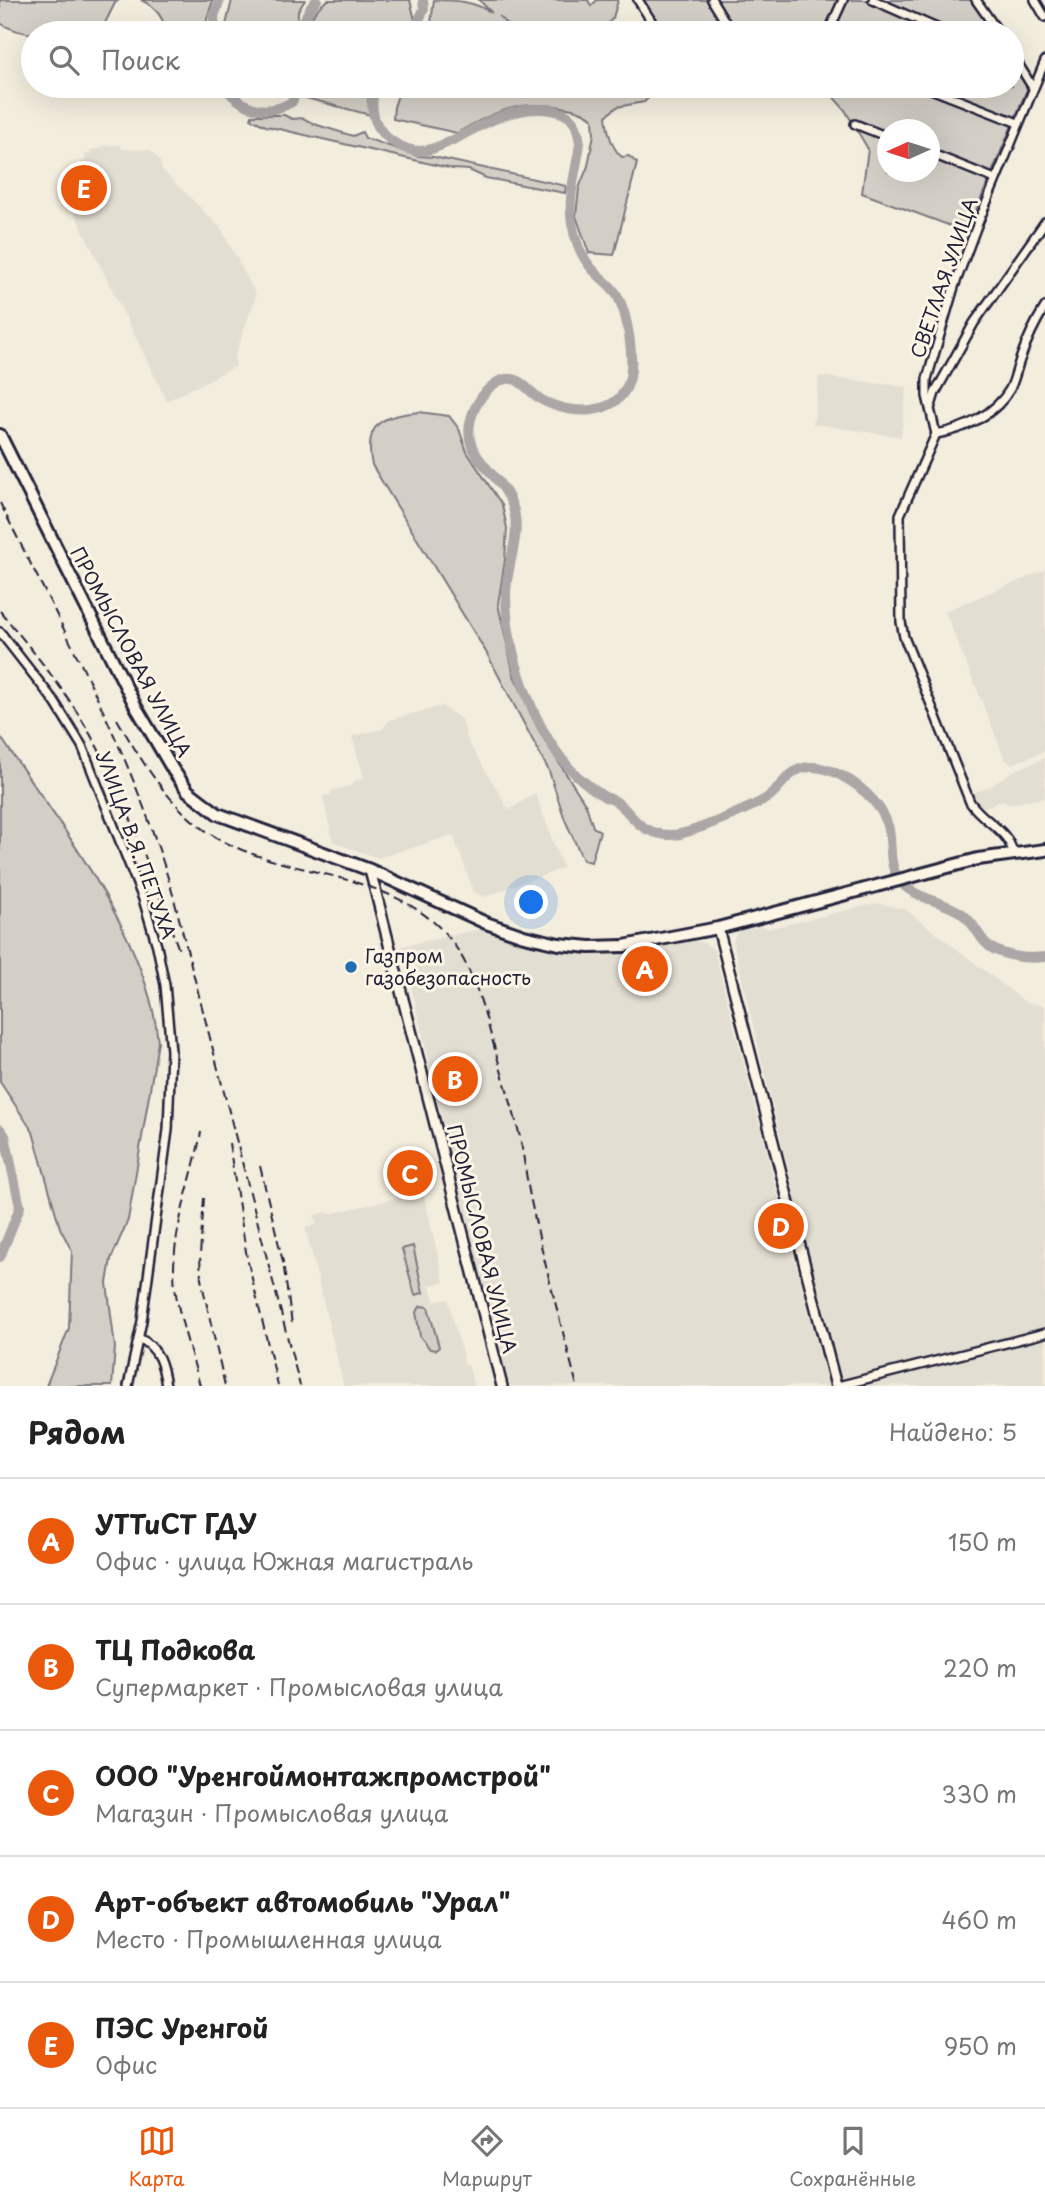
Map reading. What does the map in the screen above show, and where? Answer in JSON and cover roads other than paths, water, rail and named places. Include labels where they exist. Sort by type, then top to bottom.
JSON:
[{"type":"highway","name":"ПРОМЫСЛОВАЯ УЛИЦА","points":[[0,435],[136,707],[188,791],[218,814],[370,870]]},
{"type":"highway","points":[[370,870],[486,923],[524,936],[559,944],[616,947],[719,928],[978,859],[1045,850]]},
{"type":"main road","name":"ПРОМЫСЛОВАЯ УЛИЦА","points":[[370,870],[372,888],[502,1386]]},
{"type":"main road","points":[[719,928],[837,1386]]},
{"type":"street","points":[[638,0],[651,21]]},
{"type":"street","points":[[712,0],[725,21]]},
{"type":"street","points":[[833,21],[843,0]]},
{"type":"street","points":[[873,0],[921,21]]},
{"type":"street","points":[[976,0],[991,21]]},
{"type":"street","points":[[1037,0],[1045,16]]},
{"type":"street","name":"СВЕТЛАЯ УЛИЦА","points":[[936,434],[926,388],[929,370],[954,287],[995,179],[1045,61]]},
{"type":"street","points":[[1024,73],[1033,88]]},
{"type":"street","points":[[954,98],[1018,123]]},
{"type":"street","points":[[855,124],[877,133]]},
{"type":"street","points":[[940,157],[995,179]]},
{"type":"street","points":[[930,407],[974,323],[1045,222]]},
{"type":"street","points":[[1013,853],[1008,839],[970,803],[902,631],[900,515],[936,434],[976,420],[1010,389],[1029,336],[1045,307]]},
{"type":"street","name":"УЛИЦА В.Я. ПЕТУХА","points":[[0,632],[54,701],[82,746],[135,877],[162,966],[170,1027],[170,1101],[164,1165],[139,1338],[128,1386]]},
{"type":"street","points":[[837,1386],[1045,1333]]},
{"type":"street","points":[[139,1338],[156,1350],[166,1386]]},
{"type":"waterway","points":[[214,21],[220,0]]},
{"type":"waterway","points":[[304,21],[317,0]]},
{"type":"waterway","points":[[418,21],[424,9],[423,0]]},
{"type":"waterway","points":[[236,98],[247,105],[264,110],[282,107],[292,102],[294,98]]},
{"type":"waterway","points":[[373,98],[373,110],[382,132],[399,145],[420,151],[433,149],[490,121],[526,110],[552,110],[565,114],[573,120],[577,130],[580,143],[571,203],[573,230],[588,263],[613,289],[621,304],[631,349],[629,381],[615,402],[592,410],[578,410],[565,409],[542,400],[516,380],[501,380],[490,387],[482,397],[475,408],[470,426],[470,440],[475,453],[502,487],[515,516],[515,536],[506,595],[511,642],[535,715],[561,758],[579,778],[601,795],[618,803],[641,826],[669,835],[699,828],[759,802],[800,769],[816,767],[832,771],[858,786],[873,800],[885,817],[890,836],[891,858],[898,878],[904,885],[919,895],[961,913],[995,950],[1020,957],[1045,957]]},
{"type":"waterway","points":[[0,1129],[5,1136],[20,1207],[0,1257]]},
{"type":"railway","points":[[0,503],[96,695],[139,794],[157,844],[173,895],[300,1386]]},
{"type":"railway","points":[[0,611],[58,685],[103,758],[139,839],[179,950]]},
{"type":"railway","points":[[117,719],[160,786],[187,816],[202,828],[246,851],[361,884],[389,895],[415,908],[450,939],[467,967],[480,998],[516,1122],[536,1224],[577,1386]]},
{"type":"railway","points":[[200,1386],[180,1313],[174,1270],[180,1218],[201,1132]]},
{"type":"railway","points":[[229,1143],[247,1258],[278,1386]]},
{"type":"railway","points":[[260,1166],[283,1262],[292,1324]]},
{"type":"railway","points":[[204,1198],[201,1279],[225,1386]]},
{"type":"place","name":"ПЭС Уренгой","points":[[84,188]]},
{"type":"place","name":"Газпром газобезопасность","points":[[351,967]]},
{"type":"place","name":"УТТиСТ ГДУ","points":[[645,969]]},
{"type":"place","name":"ТЦ Подкова","points":[[455,1079]]},
{"type":"place","name":"ООО \"Уренгоймонтажпромстрой\"","points":[[410,1173]]},
{"type":"place","name":"Арт-объект автомобиль \"Урал\"","points":[[781,1226]]}]
